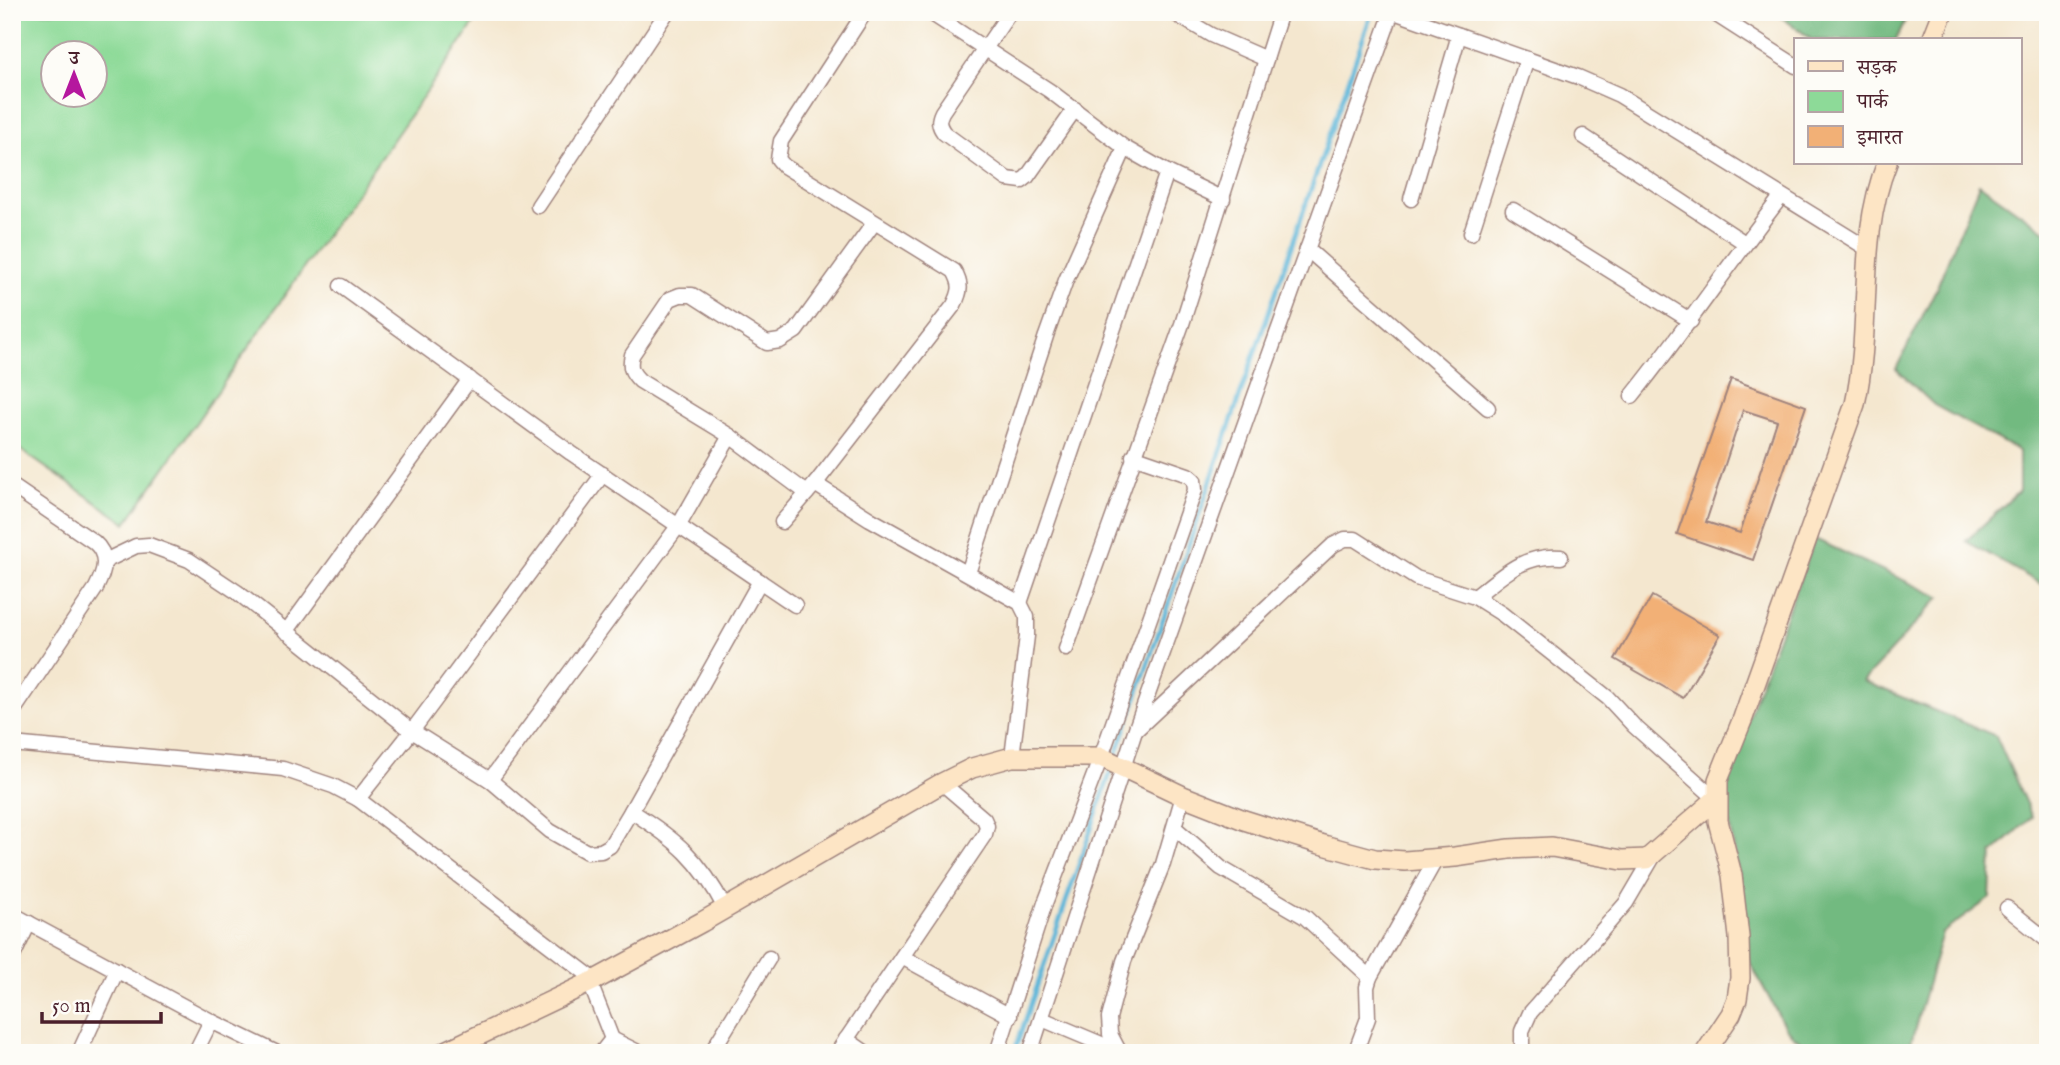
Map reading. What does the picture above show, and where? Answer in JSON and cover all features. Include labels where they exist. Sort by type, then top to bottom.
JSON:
[{"type":"street","points":[[538,206],[667,12]]},
{"type":"street","points":[[782,522],[811,489],[954,305],[961,291],[954,271],[784,166],[778,159],[781,141],[866,12]]},
{"type":"street","points":[[929,12],[987,48],[1075,109],[1125,148],[1223,199]]},
{"type":"street","points":[[1010,12],[942,112],[939,127],[1014,182],[1027,177],[1075,109]]},
{"type":"street","points":[[1172,12],[1211,36],[1266,60]]},
{"type":"street","points":[[1066,649],[1182,324],[1281,12]]},
{"type":"street","points":[[1135,731],[1393,12],[1578,77],[1619,95],[1868,249]]},
{"type":"street","points":[[1712,12],[1794,65]]},
{"type":"street","points":[[1933,38],[1943,12]]},
{"type":"street","points":[[1411,198],[1459,35]]},
{"type":"street","points":[[1471,233],[1527,59]]},
{"type":"street","points":[[1583,136],[1745,243]]},
{"type":"street","points":[[968,573],[1066,280],[1125,148]]},
{"type":"street","points":[[1705,1053],[1731,1014],[1737,999],[1740,978],[1739,937],[1732,875],[1718,821],[1718,780],[1743,718],[1855,404],[1865,342],[1868,249],[1877,197],[1887,164]]},
{"type":"street","points":[[1020,603],[1167,172]]},
{"type":"street","points":[[1632,396],[1691,321],[1745,243],[1781,197]]},
{"type":"street","points":[[1513,210],[1691,321]]},
{"type":"street","points":[[874,223],[796,331],[780,341],[767,342],[756,337],[692,295],[680,295],[670,299],[632,355],[630,365],[633,374],[640,380],[811,489],[1020,603],[1027,617],[1027,636],[1012,757]]},
{"type":"street","points":[[1307,249],[1488,408]]},
{"type":"street","points":[[341,286],[603,474],[795,605]]},
{"type":"street","points":[[286,632],[470,379]]},
{"type":"street","points":[[490,780],[679,524],[730,436]]},
{"type":"street","points":[[1030,1053],[1195,490],[1194,480],[1188,475],[1133,456]]},
{"type":"street","points":[[358,799],[412,731],[603,474]]},
{"type":"street","points":[[12,486],[94,542],[102,549],[105,561],[96,588],[12,713]]},
{"type":"street","points":[[997,1053],[1045,903],[1113,763],[1135,731],[1333,545],[1345,539],[1355,538],[1416,578],[1475,597],[1502,614],[1608,698],[1634,726],[1716,799]]},
{"type":"street","points":[[105,561],[136,546],[149,545],[189,560],[237,592],[412,731],[490,780],[550,831],[587,852],[601,851],[610,846],[760,581]]},
{"type":"street","points":[[1475,597],[1519,565],[1544,555],[1561,557]]},
{"type":"street","points":[[12,744],[283,769],[333,786],[358,799],[592,981],[612,1039],[640,1053]]},
{"type":"street","points":[[442,1053],[592,981],[942,783],[972,768],[1012,757],[1113,763],[1183,796],[1244,820],[1375,859],[1405,861],[1552,847],[1636,861],[1647,859],[1716,799]]},
{"type":"street","points":[[837,1053],[985,834],[987,826],[984,820],[942,783]]},
{"type":"street","points":[[1119,1052],[1110,1034],[1109,1018],[1112,1006],[1124,961],[1175,828],[1183,796]]},
{"type":"street","points":[[631,811],[672,838],[692,856],[712,883],[725,908]]},
{"type":"street","points":[[1175,828],[1221,868],[1305,917],[1370,977]]},
{"type":"street","points":[[1522,1053],[1522,1031],[1530,1013],[1626,902],[1645,874],[1656,851]]},
{"type":"street","points":[[1355,1053],[1367,1018],[1367,987],[1370,977],[1436,859]]},
{"type":"street","points":[[2007,908],[2048,941]]},
{"type":"street","points":[[12,914],[211,1021],[277,1053]]},
{"type":"street","points":[[12,958],[29,923]]},
{"type":"street","points":[[902,957],[1010,1016]]},
{"type":"street","points":[[710,1053],[769,958]]},
{"type":"street","points":[[79,1053],[117,970]]},
{"type":"street","points":[[1042,1019],[1119,1052]]},
{"type":"street","points":[[195,1053],[211,1021]]},
{"type":"street","points":[[601,1053],[612,1039]]},
{"type":"street","points":[[846,1039],[866,1053]]},
{"type":"green space","points":[[12,12],[482,12],[126,523],[12,444]]},
{"type":"green space","points":[[1774,12],[1909,12],[1897,38],[1810,38]]},
{"type":"green space","points":[[1979,184],[2048,233],[2048,588],[1966,541],[2019,491],[2019,451],[1934,405],[1896,369],[1937,287]]},
{"type":"green space","points":[[1815,539],[1940,597],[1863,681],[1996,736],[2032,817],[1992,854],[1990,898],[1942,933],[1910,1046],[1892,1053],[1814,1053],[1786,1029],[1748,959],[1738,873],[1724,792],[1755,698]]},
{"type":"building","points":[[1731,379],[1806,406],[1753,560],[1677,534]],"holes":[[[1743,410],[1777,421],[1740,533],[1706,522]]]},
{"type":"building","points":[[1652,596],[1720,635],[1683,698],[1615,659]]},
{"type":"waterway","points":[[1115,759],[1372,12]]},
{"type":"waterway","points":[[1014,1053],[1112,768]]}]
